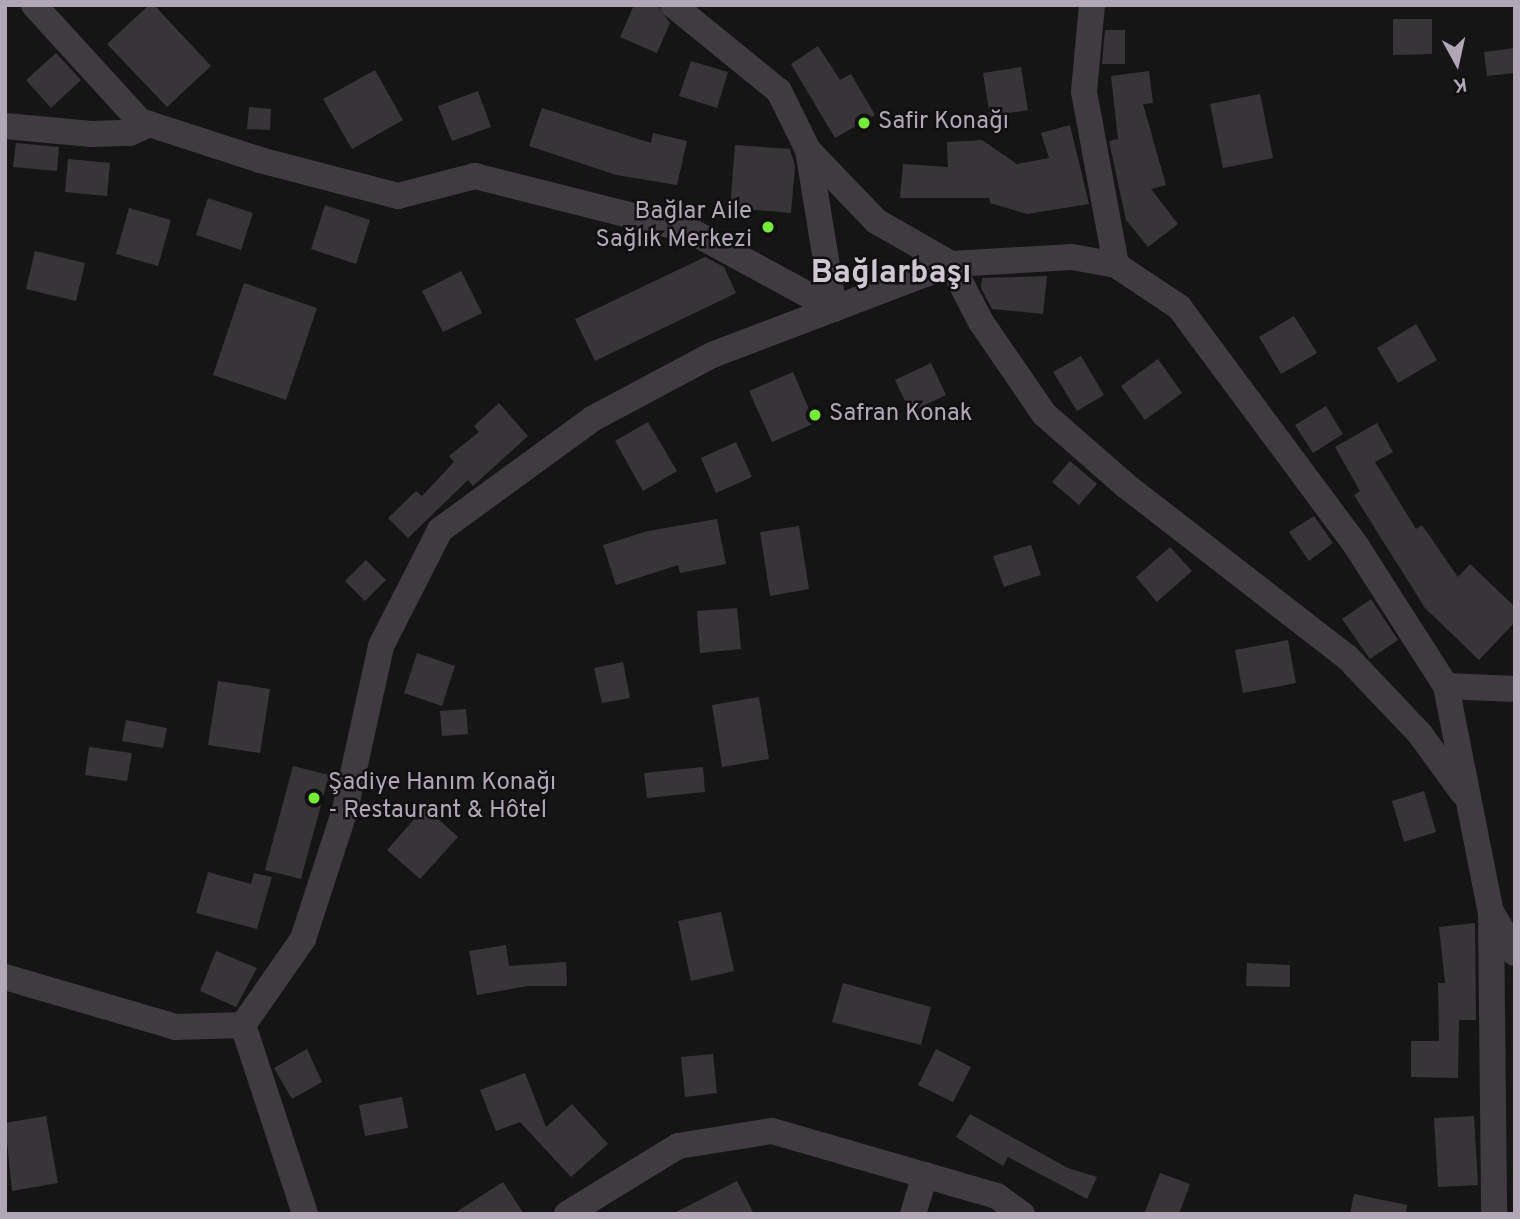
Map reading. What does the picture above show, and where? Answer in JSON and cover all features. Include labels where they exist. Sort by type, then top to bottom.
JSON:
[{"type":"street","points":[[34,5],[140,121],[260,160],[398,196],[475,176],[689,230],[834,309]]},
{"type":"street","points":[[673,5],[779,91],[808,150],[834,309]]},
{"type":"street","points":[[1092,5],[1084,92],[1116,265]]},
{"type":"street","points":[[5,127],[92,134],[130,133],[149,124]]},
{"type":"street","points":[[808,150],[876,221],[951,264],[981,322],[1044,414],[1125,485],[1347,657],[1420,734],[1469,801]]},
{"type":"street","points":[[243,1025],[303,939],[345,810],[381,646],[440,530],[592,419],[712,355],[951,264],[1072,257],[1116,265],[1179,307],[1357,547],[1446,686],[1491,913],[1494,1214]]},
{"type":"street","points":[[1446,686],[1515,689]]},
{"type":"street","points":[[1491,913],[1515,953]]},
{"type":"street","points":[[5,977],[176,1027],[243,1025]]},
{"type":"street","points":[[243,1025],[305,1214]]},
{"type":"street","points":[[567,1214],[678,1146],[772,1131],[997,1196],[1022,1214]]},
{"type":"street","points":[[913,1214],[925,1175]]},
{"type":"building","points":[[149,5],[154,5],[211,66],[167,107],[107,44]]},
{"type":"building","points":[[634,5],[658,6],[670,23],[657,53],[620,37]]},
{"type":"building","points":[[1393,19],[1432,19],[1432,54],[1393,55]]},
{"type":"building","points":[[1105,30],[1125,30],[1125,64],[1102,64]]},
{"type":"building","points":[[818,46],[840,80],[851,74],[875,115],[835,138],[791,64]]},
{"type":"building","points":[[1515,48],[1515,73],[1487,76],[1484,52]]},
{"type":"building","points":[[56,53],[81,80],[51,108],[26,80]]},
{"type":"building","points":[[691,61],[728,72],[717,108],[679,96]]},
{"type":"building","points":[[1021,67],[1028,110],[990,116],[983,73]]},
{"type":"building","points":[[375,70],[403,120],[352,149],[323,99]]},
{"type":"building","points":[[1149,71],[1153,103],[1143,104],[1166,185],[1151,189],[1178,224],[1148,247],[1126,220],[1109,141],[1118,139],[1111,76]]},
{"type":"building","points":[[478,91],[491,127],[452,141],[438,106]]},
{"type":"building","points":[[1260,94],[1273,158],[1223,168],[1210,104]]},
{"type":"building","points":[[249,107],[271,109],[270,130],[247,129]]},
{"type":"building","points":[[542,108],[651,143],[653,133],[687,141],[677,185],[616,175],[529,146]]},
{"type":"building","points":[[1070,125],[1089,204],[1027,214],[990,203],[989,198],[900,198],[903,164],[948,167],[947,142],[982,140],[1017,164],[1049,158],[1041,133]]},
{"type":"building","points":[[16,143],[59,147],[57,171],[13,167]]},
{"type":"building","points":[[735,145],[790,149],[795,166],[791,213],[730,208]]},
{"type":"building","points":[[68,159],[110,163],[107,196],[65,192]]},
{"type":"building","points":[[208,198],[253,213],[241,250],[196,235]]},
{"type":"building","points":[[325,205],[370,220],[356,264],[311,249]]},
{"type":"building","points":[[129,208],[171,220],[158,266],[116,254]]},
{"type":"building","points":[[35,251],[85,263],[76,301],[26,289]]},
{"type":"building","points":[[705,257],[724,267],[736,293],[595,361],[575,319]]},
{"type":"building","points":[[461,271],[482,313],[443,332],[422,291]]},
{"type":"building","points":[[1047,276],[1043,314],[992,309],[981,288],[982,278]]},
{"type":"building","points":[[244,283],[317,308],[286,400],[213,375]]},
{"type":"building","points":[[1294,316],[1317,353],[1281,374],[1259,337]]},
{"type":"building","points":[[1416,324],[1437,360],[1398,383],[1377,348]]},
{"type":"building","points":[[1081,356],[1104,395],[1077,411],[1053,372]]},
{"type":"building","points":[[1158,359],[1182,393],[1145,420],[1121,386]]},
{"type":"building","points":[[931,363],[946,395],[910,412],[895,380]]},
{"type":"building","points":[[793,372],[815,423],[772,442],[749,391]]},
{"type":"building","points":[[499,403],[528,436],[473,486],[468,480],[408,538],[388,518],[416,491],[422,496],[454,462],[449,456],[479,432],[474,426]]},
{"type":"building","points":[[1326,406],[1343,434],[1313,453],[1295,425]]},
{"type":"building","points":[[648,422],[677,471],[643,491],[615,441]]},
{"type":"building","points":[[1377,423],[1393,452],[1375,462],[1416,529],[1422,525],[1458,577],[1470,564],[1515,607],[1515,622],[1479,660],[1425,608],[1354,495],[1360,491],[1335,447]]},
{"type":"building","points":[[736,442],[752,477],[716,493],[701,458]]},
{"type":"building","points":[[1070,461],[1097,484],[1079,505],[1052,482]]},
{"type":"building","points":[[1314,516],[1333,543],[1309,561],[1289,532]]},
{"type":"building","points":[[717,519],[726,564],[680,573],[678,565],[616,585],[603,545],[648,531]]},
{"type":"building","points":[[799,526],[809,589],[770,596],[760,532]]},
{"type":"building","points":[[1031,545],[1041,575],[1004,587],[993,556]]},
{"type":"building","points":[[1170,547],[1192,571],[1157,602],[1136,577]]},
{"type":"building","points":[[366,560],[386,580],[365,601],[345,581]]},
{"type":"building","points":[[1371,599],[1398,640],[1370,659],[1342,619]]},
{"type":"building","points":[[737,608],[741,649],[700,653],[697,611]]},
{"type":"building","points":[[1288,640],[1296,683],[1243,693],[1235,650]]},
{"type":"building","points":[[417,653],[455,666],[442,706],[404,693]]},
{"type":"building","points":[[623,662],[630,698],[602,703],[594,668]]},
{"type":"building","points":[[218,681],[270,689],[260,753],[208,745]]},
{"type":"building","points":[[759,697],[769,759],[722,767],[712,705]]},
{"type":"building","points":[[466,709],[468,734],[442,736],[440,711]]},
{"type":"building","points":[[126,720],[167,728],[163,748],[122,741]]},
{"type":"building","points":[[89,747],[132,753],[127,781],[85,775]]},
{"type":"building","points":[[293,766],[329,775],[301,879],[265,870]]},
{"type":"building","points":[[703,767],[705,792],[647,798],[644,773]]},
{"type":"building","points":[[1424,791],[1436,832],[1404,842],[1392,801]]},
{"type":"building","points":[[425,807],[458,837],[420,879],[387,850]]},
{"type":"building","points":[[208,872],[251,884],[254,873],[272,877],[257,929],[196,913]]},
{"type":"building","points":[[721,912],[734,971],[691,981],[678,921]]},
{"type":"building","points":[[1475,923],[1476,1020],[1459,1020],[1458,1078],[1411,1077],[1411,1041],[1439,1041],[1438,983],[1445,983],[1439,927]]},
{"type":"building","points":[[506,945],[509,966],[566,962],[567,986],[528,986],[477,995],[469,951]]},
{"type":"building","points":[[216,951],[257,968],[236,1007],[200,991]]},
{"type":"building","points":[[1247,963],[1290,965],[1290,987],[1246,986]]},
{"type":"building","points":[[843,983],[931,1007],[921,1045],[832,1022]]},
{"type":"building","points":[[307,1049],[322,1082],[292,1099],[274,1068]]},
{"type":"building","points":[[936,1049],[971,1067],[953,1102],[918,1085]]},
{"type":"building","points":[[713,1054],[717,1093],[685,1097],[681,1057]]},
{"type":"building","points":[[525,1073],[546,1127],[572,1104],[608,1144],[571,1177],[520,1122],[496,1131],[480,1090]]},
{"type":"building","points":[[402,1097],[408,1128],[365,1136],[359,1105]]},
{"type":"building","points":[[970,1114],[1068,1168],[1097,1177],[1087,1199],[1008,1157],[1003,1166],[956,1137]]},
{"type":"building","points":[[46,1116],[58,1183],[12,1191],[5,1123]]},
{"type":"building","points":[[1474,1116],[1478,1185],[1438,1187],[1434,1118]]},
{"type":"building","points":[[1160,1173],[1190,1184],[1179,1214],[1144,1214]]},
{"type":"building","points":[[737,1181],[754,1214],[672,1214]]},
{"type":"building","points":[[503,1182],[524,1214],[453,1214]]},
{"type":"building","points":[[1354,1194],[1407,1205],[1406,1214],[1350,1214]]},
{"type":"place","name":"Safir Konağı","points":[[864,123]]},
{"type":"place","name":"Bağlar Aile Sağlık Merkezi","points":[[768,227]]},
{"type":"place","name":"Safran Konak","points":[[815,415]]},
{"type":"place","name":"Şadiye Hanım Konağı - Restaurant & Hôtel","points":[[314,798]]},
{"type":"district","name":"Bağlarbaşı","points":[[891,274]]}]
